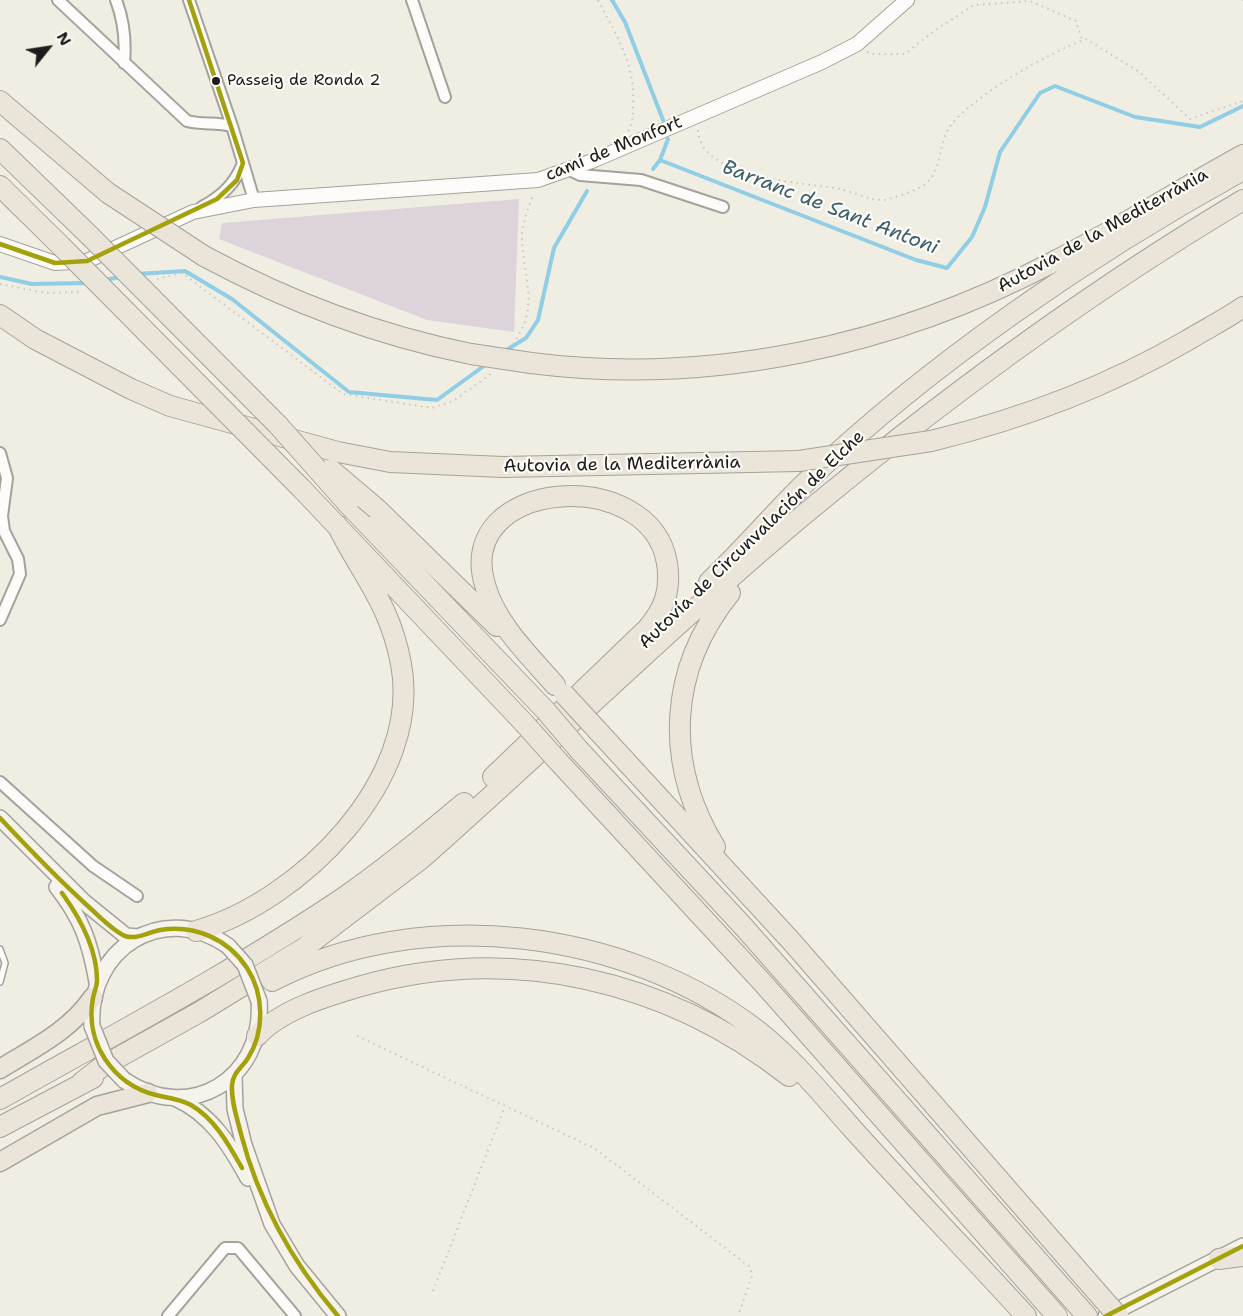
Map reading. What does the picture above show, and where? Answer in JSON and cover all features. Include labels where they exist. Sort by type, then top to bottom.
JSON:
[{"type":"highway","name":"Autovia de la Mediterrània","points":[[0,101],[108,193],[204,256],[298,303],[358,325],[421,344],[471,354],[580,369],[706,365],[799,355],[921,320],[1002,287],[1053,262],[1243,155]]},
{"type":"highway","points":[[0,149],[278,425],[348,504],[556,701],[598,730],[732,876],[1118,1316]]},
{"type":"highway","name":"Autovía de Circunvalación de Elche","points":[[556,701],[622,665],[748,545],[807,481],[897,404],[1028,305],[1152,224],[1243,170]]},
{"type":"highway","points":[[0,186],[302,488],[524,723],[762,982],[1054,1313]]},
{"type":"highway","name":"Autovía de Circunvalación de Elche","points":[[778,538],[1005,356],[1089,296],[1243,200]]},
{"type":"highway","name":"Autovia de la Mediterrània","points":[[0,315],[44,344],[131,389],[170,406],[338,453],[390,462],[503,467],[799,461],[931,441],[986,428],[1073,397],[1149,362],[1243,307]]},
{"type":"highway","points":[[278,425],[377,509],[556,701]]},
{"type":"highway","points":[[0,1099],[179,999],[343,898],[428,834],[556,701],[648,629],[662,611],[668,588],[666,558],[660,540],[647,524],[632,512],[592,497],[548,496],[516,509],[493,531],[485,543],[482,562],[484,584],[493,605],[556,701],[580,752],[742,925],[1087,1316]]},
{"type":"highway","points":[[196,931],[240,913],[310,864],[365,807],[393,754],[400,727],[403,695],[402,666],[386,609],[337,525]]},
{"type":"highway","points":[[732,876],[704,830],[684,775],[680,736],[682,693],[701,635],[713,614],[778,538]]},
{"type":"highway","points":[[82,1082],[103,1066],[198,1013],[304,948],[354,912],[421,859],[778,538]]},
{"type":"highway","points":[[0,1127],[82,1082],[101,1075],[244,995],[310,964],[340,953],[404,940],[478,935],[518,938],[573,947],[630,963],[694,993],[759,1032],[828,1098],[849,1125],[1026,1316]]},
{"type":"highway","points":[[257,1036],[268,1025],[324,998],[405,976],[478,968],[583,977],[664,1001],[720,1029],[769,1060],[849,1125]]},
{"type":"highway","points":[[0,1069],[67,1027],[82,1014],[95,990]]},
{"type":"highway","points":[[0,1162],[97,1106],[148,1093]]},
{"type":"highway","points":[[1219,1259],[1243,1256]]},
{"type":"main road","points":[[0,818],[24,844],[111,926],[126,936],[138,937],[173,928],[196,931],[228,946],[252,976],[260,1001],[257,1036],[248,1057],[234,1075],[201,1094],[175,1098]]},
{"type":"main road","points":[[24,844],[75,911],[88,938],[95,990],[92,1026],[103,1056],[124,1080],[148,1093],[175,1098],[191,1105],[212,1123],[240,1165],[297,1266],[338,1316]]},
{"type":"main road","points":[[95,990],[114,956],[138,937]]},
{"type":"main road","points":[[234,1075],[235,1109],[244,1145],[268,1213]]},
{"type":"main road","points":[[1106,1316],[1243,1246]]},
{"type":"street","points":[[58,0],[187,121],[200,125],[217,122],[232,126]]},
{"type":"street","points":[[116,0],[122,18],[126,45],[124,63]]},
{"type":"street","points":[[189,0],[232,126],[254,200]]},
{"type":"street","points":[[412,0],[445,98]]},
{"type":"street","name":"camí de Monfort","points":[[0,244],[55,263],[87,261],[193,212],[254,200],[538,180],[697,115],[854,46],[907,0]]},
{"type":"street","points":[[193,212],[217,199],[237,180],[243,163]]},
{"type":"street","points":[[567,169],[580,175],[641,180],[723,207]]},
{"type":"street","points":[[0,453],[7,478],[2,516],[4,531],[18,559],[20,573],[0,620]]},
{"type":"street","points":[[0,782],[93,867],[136,896]]},
{"type":"street","points":[[168,1316],[225,1248],[238,1248],[295,1316]]},
{"type":"lane","points":[[0,949],[5,963],[0,982]]},
{"type":"path","points":[[598,0],[624,50],[635,83],[632,125],[616,149]]},
{"type":"path","points":[[854,46],[873,54],[905,54],[934,31],[974,5],[1009,1],[1030,1],[1076,21],[1082,41]]},
{"type":"path","points":[[697,115],[698,138],[707,154],[740,172],[842,190],[883,200],[924,185],[941,158],[948,129],[977,101],[1009,78],[1086,39],[1138,71],[1190,118],[1243,101]]},
{"type":"path","points":[[357,1036],[505,1108],[594,1148],[750,1268],[752,1276],[738,1316]]},
{"type":"path","points":[[433,1291],[505,1108]]},
{"type":"shaded area","points":[[519,199],[514,332],[427,320],[219,239],[222,223]]},
{"type":"waterway","points":[[612,0],[625,22],[663,120]]},
{"type":"waterway","name":"Barranc de Sant Antoni","points":[[653,169],[660,160],[916,260],[947,268],[972,237],[985,207],[1000,152],[1040,93],[1055,86],[1135,117],[1200,127],[1243,106]]},
{"type":"waterway","points":[[660,160],[668,139]]},
{"type":"waterway","name":"Barranc de Sant Antoni","points":[[503,352],[526,338],[538,320],[554,248],[587,191]]},
{"type":"waterway","name":"Barranc de Sant Antoni","points":[[137,274],[185,271],[232,299],[349,392],[437,400],[488,363]]},
{"type":"waterway","name":"Barranc de Sant Antoni","points":[[0,277],[32,284],[88,283]]},
{"type":"waterway","name":"Barranc de Sant Antoni","points":[[104,280],[121,277]]},
{"type":"transit line","points":[[0,244],[55,263],[87,261],[217,199],[237,180],[243,163],[189,0]]},
{"type":"transit line","points":[[0,818],[67,886],[106,923],[120,933],[134,937],[160,930],[185,929],[197,932],[209,936],[230,949],[247,968],[257,989],[260,1025],[254,1047],[233,1081],[232,1097],[236,1116],[248,1159],[267,1208],[292,1253],[321,1296],[338,1316]]},
{"type":"transit line","points":[[62,893],[81,923],[94,956],[97,985],[93,996],[92,1022],[95,1037],[105,1059],[121,1077],[134,1086],[148,1093],[183,1101],[200,1111],[221,1133],[242,1168]]},
{"type":"transit line","points":[[1106,1316],[1243,1246]]},
{"type":"place","name":"Passeig de Ronda 2","points":[[216,81]]}]
